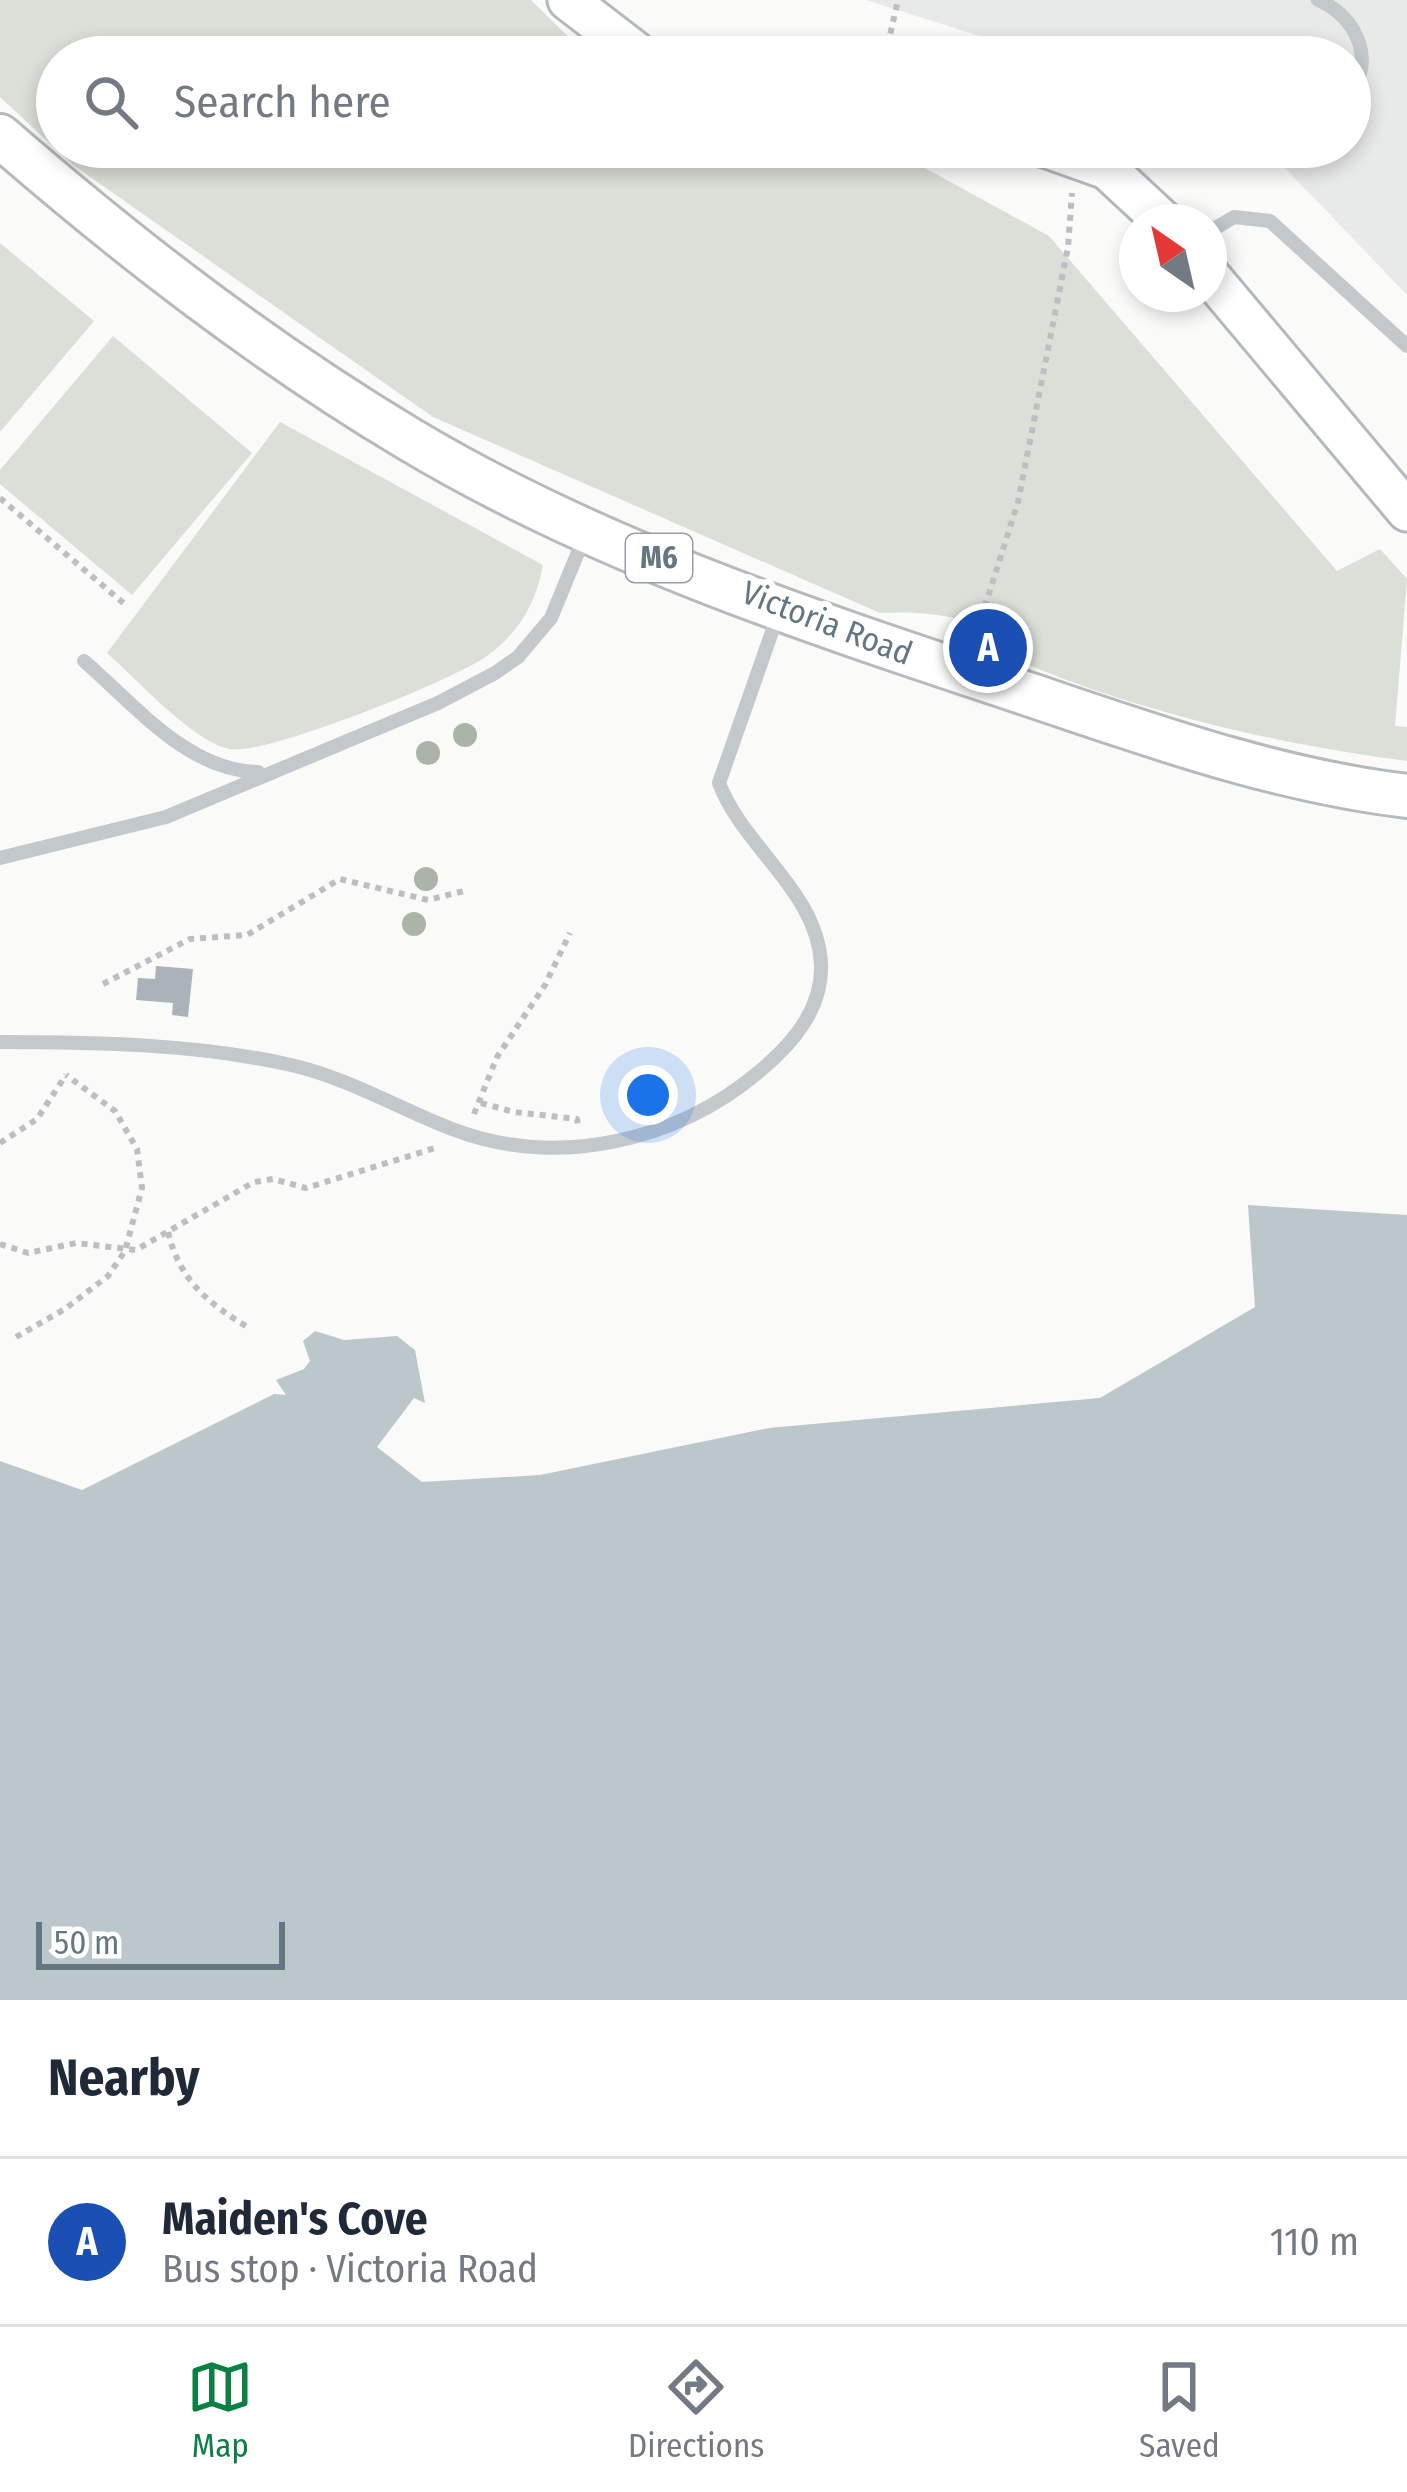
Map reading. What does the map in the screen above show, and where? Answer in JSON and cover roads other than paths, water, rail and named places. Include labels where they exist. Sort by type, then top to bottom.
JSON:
[{"type":"main road","points":[[568,0],[614,36]]},
{"type":"main road","name":"Victoria Road","points":[[0,136],[36,167]]},
{"type":"main road","name":"Victoria Road","points":[[37,168],[105,227],[279,357],[412,441],[588,528],[781,608],[1177,744],[1407,796]]},
{"type":"main road","points":[[1102,168],[1144,204]]},
{"type":"main road","points":[[1227,296],[1407,511]]},
{"type":"lane","points":[[1318,0],[1333,6],[1357,36]]},
{"type":"lane","points":[[1227,221],[1234,217],[1270,221],[1407,346]]},
{"type":"lane","points":[[0,858],[120,833],[438,703],[518,656],[551,618],[588,528]]},
{"type":"lane","points":[[0,1042],[70,1042],[288,1064],[496,1142],[579,1146],[646,1134],[722,1100],[779,1054],[805,1023],[819,992],[821,961],[801,906],[739,820],[719,783],[781,608]]},
{"type":"lane","points":[[84,661],[198,758],[224,772],[263,772]]},
{"type":"place","name":"Maiden's Cove","points":[[988,648]]}]
